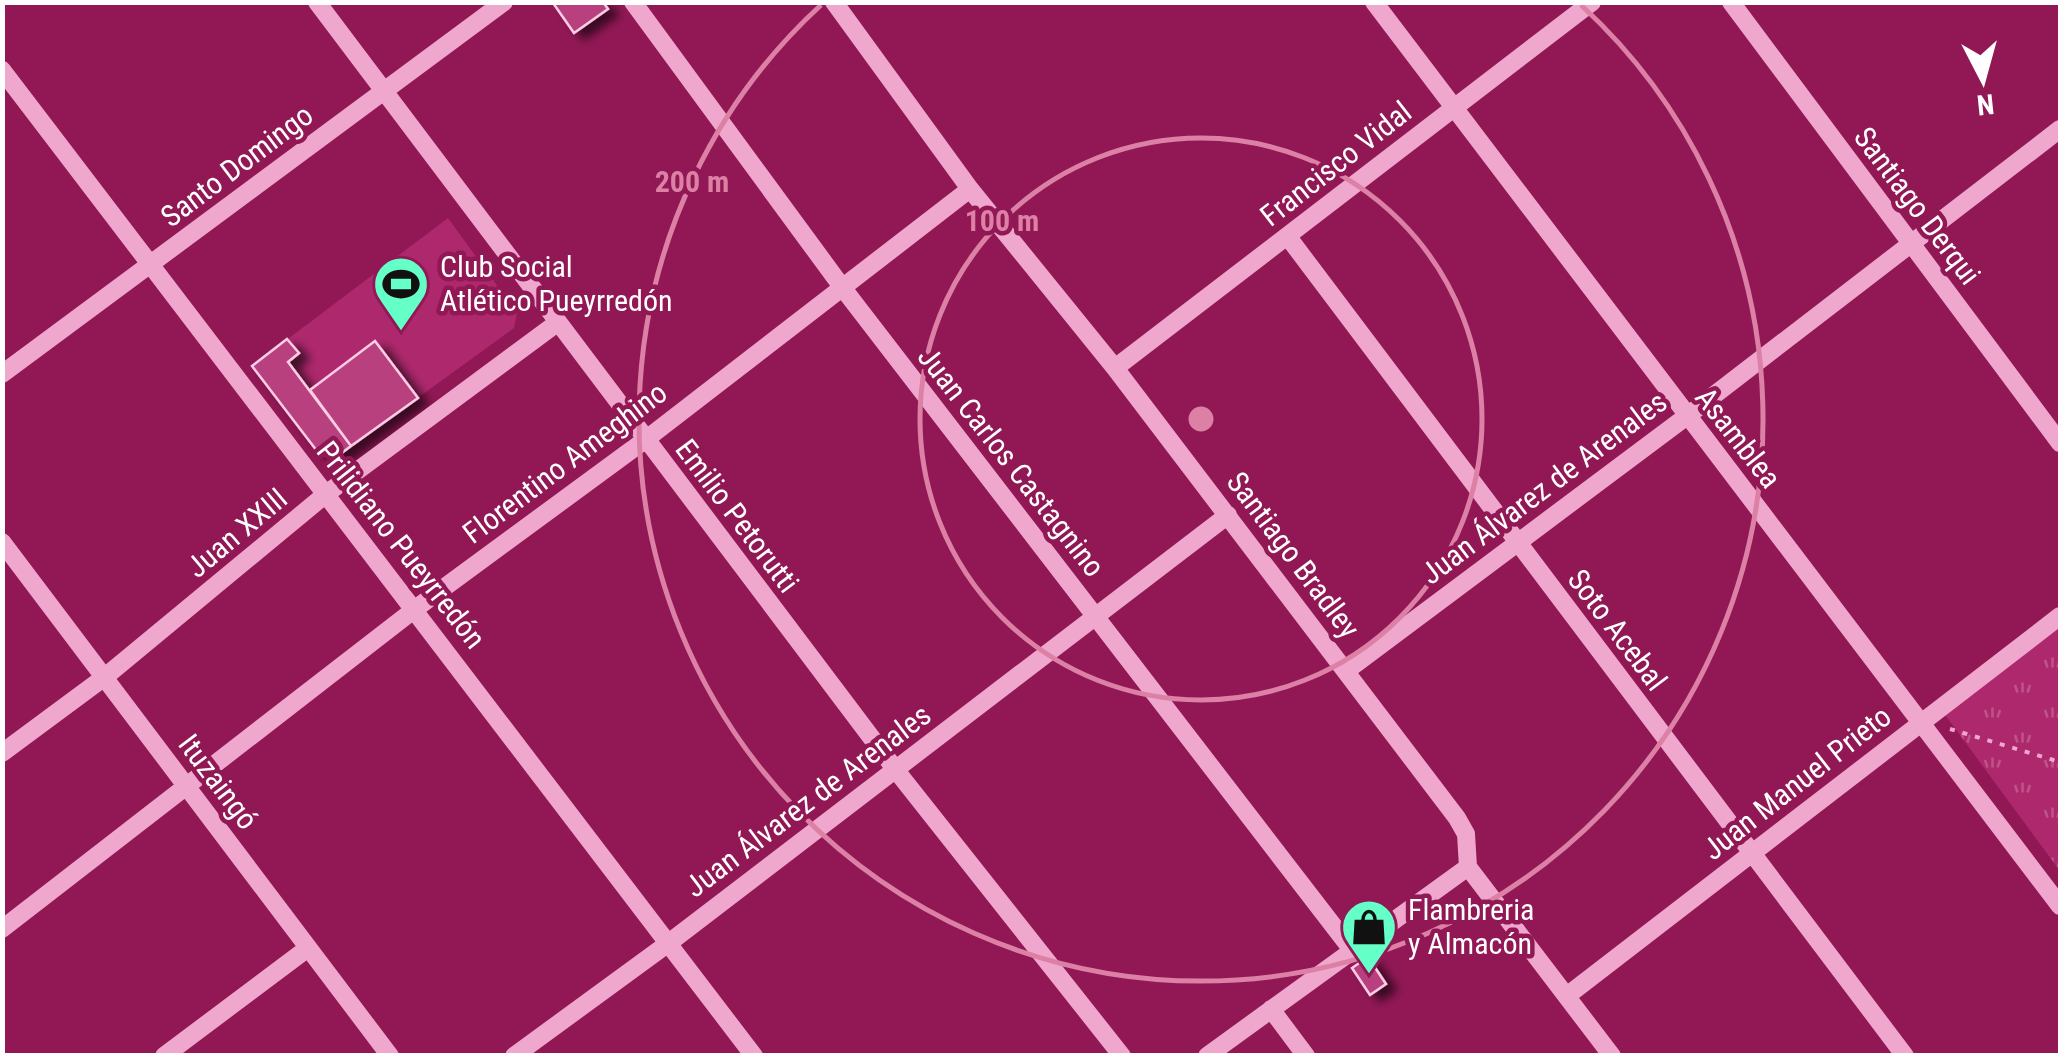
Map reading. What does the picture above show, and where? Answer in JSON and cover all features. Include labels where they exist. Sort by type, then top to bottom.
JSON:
[{"type":"street","name":"Emilio Petorutti","points":[[317,2],[895,769],[1122,1056]]},
{"type":"street","name":"Santo Domingo","points":[[2,374],[504,2]]},
{"type":"street","name":"Juan Carlos Castagnino","points":[[633,2],[842,287],[1352,950]]},
{"type":"street","name":"Asamblea","points":[[1374,2],[2060,906]]},
{"type":"street","name":"Francisco Vidal","points":[[1115,368],[1592,2]]},
{"type":"street","name":"Santiago Derqui","points":[[1731,2],[2060,443]]},
{"type":"street","name":"Santiago Bradley","points":[[844,6],[970,190],[1115,368],[1457,818],[1466,834],[1468,867],[1612,1056]]},
{"type":"street","name":"Prilidiano Pueyrredón","points":[[2,70],[754,1056]]},
{"type":"street","name":"Juan Álvarez de Arenales","points":[[1346,671],[2060,128]]},
{"type":"street","name":"Florentino Ameghino","points":[[2,929],[414,608],[645,440],[970,190]]},
{"type":"street","name":"Soto Acebal","points":[[1288,237],[1904,1056]]},
{"type":"street","name":"Juan XXIII","points":[[2,752],[106,676],[326,494],[557,323]]},
{"type":"street","name":"Juan Álvarez de Arenales","points":[[514,1056],[670,942],[1228,515]]},
{"type":"street","name":"Ituzaingó","points":[[2,542],[390,1056]]},
{"type":"street","name":"Juan Manuel Prieto","points":[[1568,995],[2060,616]]},
{"type":"street","points":[[1208,1056],[1468,867]]},
{"type":"street","points":[[164,1056],[308,948]]},
{"type":"street","points":[[1271,1009],[1306,1056]]},
{"type":"path","points":[[1922,721],[2060,762]]},
{"type":"green space","name":"Club Social Atlético Pueyrredón","points":[[448,218],[517,313],[514,328],[339,455],[320,455],[252,366]]},
{"type":"green space","points":[[2060,625],[2060,871],[1943,712]]},
{"type":"building","points":[[603,2],[608,9],[574,33],[553,3]]},
{"type":"building","points":[[287,339],[299,353],[288,362],[351,446],[339,455],[320,455],[252,366]]},
{"type":"building","points":[[375,341],[418,398],[351,446],[310,390]]},
{"type":"building","name":"Flambreria y Almacón","points":[[1368,957],[1386,984],[1370,995],[1352,968]]},
{"type":"place","name":"Club Social Atlético Pueyrredón","points":[[401,333]]},
{"type":"place","name":"Flambreria y Almacón","points":[[1369,976]]}]
